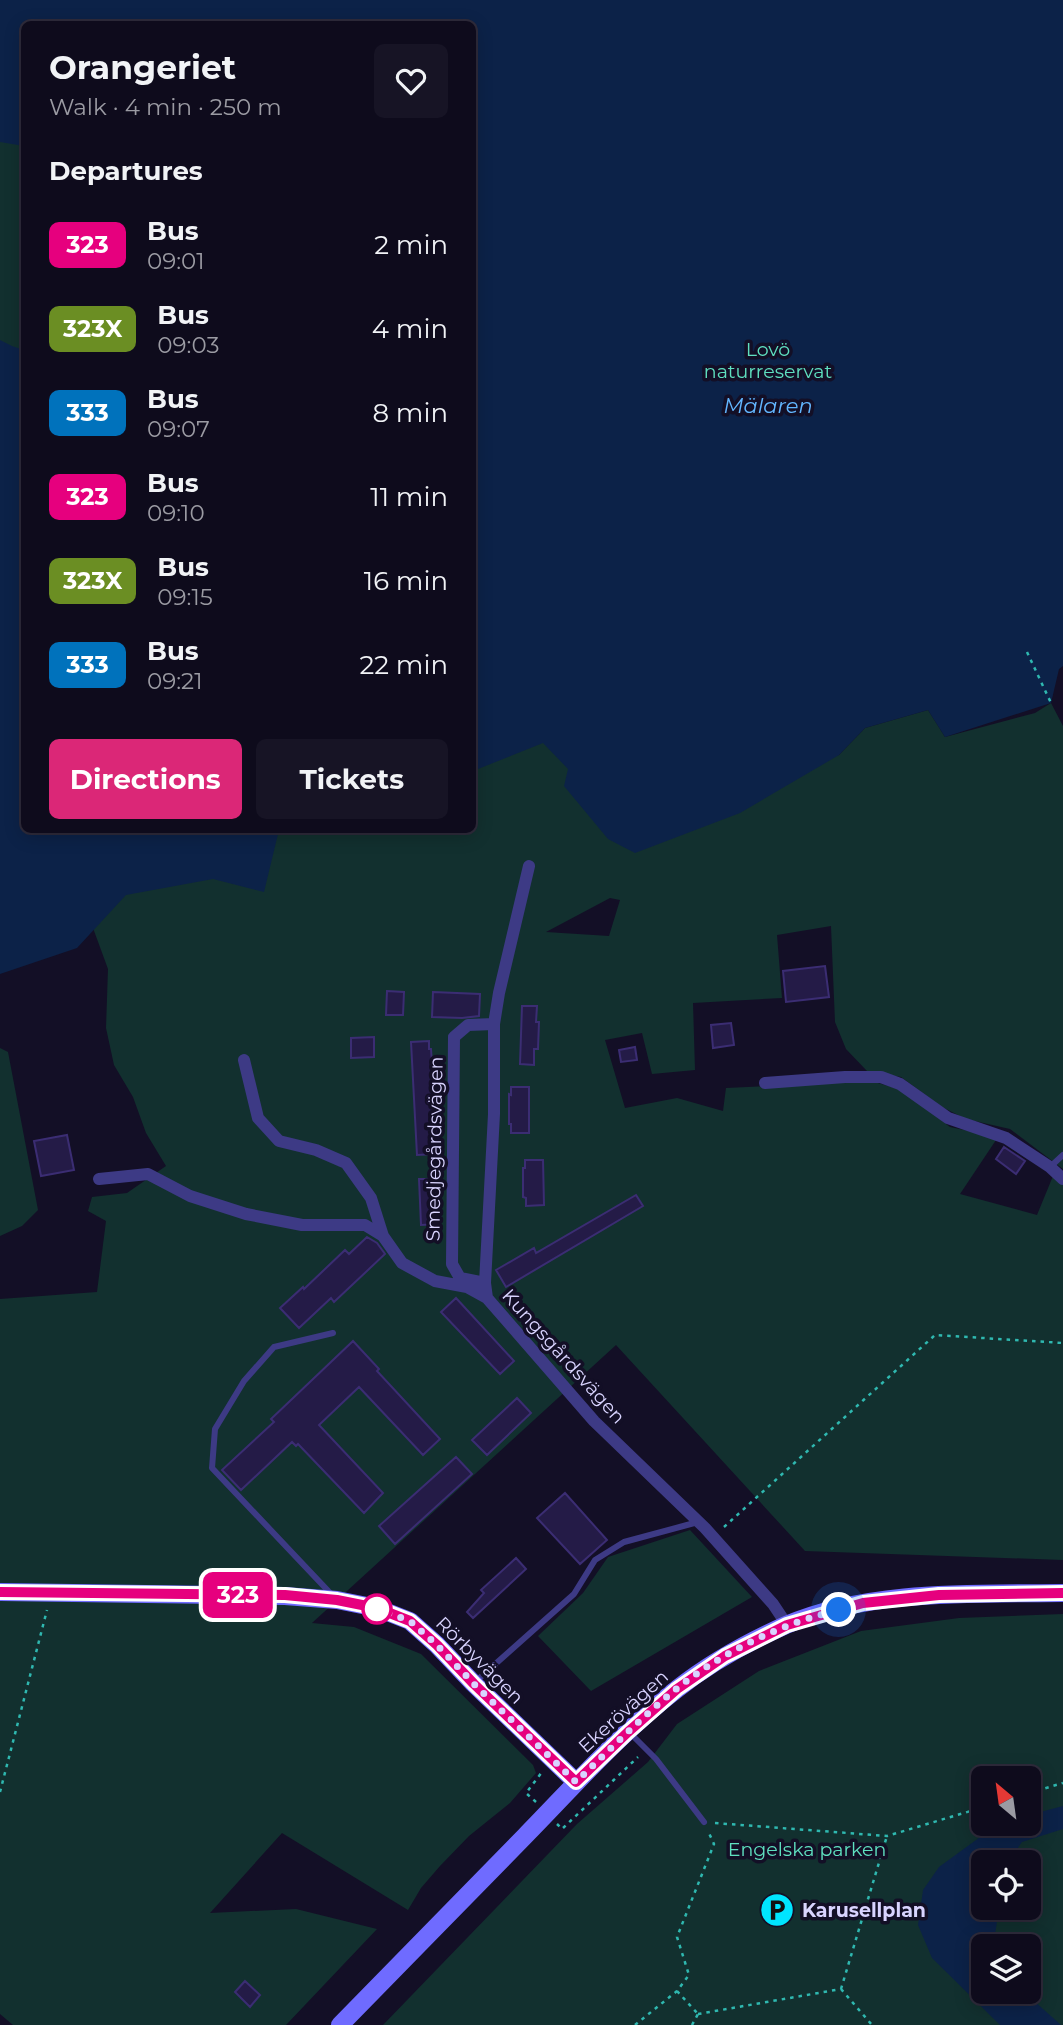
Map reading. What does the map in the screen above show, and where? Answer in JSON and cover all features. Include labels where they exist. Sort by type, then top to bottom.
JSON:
[{"type":"main road","name":"Rörbyvägen","points":[[0,1592],[285,1595],[337,1600],[377,1608],[410,1621],[576,1782]]},
{"type":"main road","name":"Ekerövägen","points":[[340,2025],[628,1732],[677,1689],[725,1656],[787,1625],[863,1603],[939,1595],[1063,1593]]},
{"type":"street","points":[[487,1298],[485,1283],[494,1114],[494,1024],[528,866]]},
{"type":"street","name":"Smedjegårdsvägen","points":[[485,1283],[460,1278],[452,1265],[454,1037],[468,1025],[494,1024]]},
{"type":"street","name":"Kungsgårdsvägen","points":[[244,1060],[258,1118],[279,1141],[316,1150],[346,1163],[371,1198],[383,1236],[402,1263],[435,1281],[467,1287],[487,1298],[594,1421],[713,1537],[773,1604],[787,1625]]},
{"type":"street","points":[[765,1083],[881,1077],[900,1084],[948,1118],[1006,1138],[1050,1167],[1063,1179]]},
{"type":"street","points":[[99,1179],[148,1174],[190,1196],[246,1214],[302,1225],[365,1225],[383,1236]]},
{"type":"lane","points":[[1050,1167],[1063,1155]]},
{"type":"lane","points":[[333,1333],[274,1347],[244,1381],[215,1429],[212,1468],[337,1600]]},
{"type":"lane","points":[[474,1684],[574,1594],[595,1560],[624,1542],[698,1522]]},
{"type":"lane","points":[[628,1732],[656,1759],[705,1822]]},
{"type":"path","points":[[1027,652],[1051,703]]},
{"type":"path","points":[[713,1537],[935,1335],[1063,1343]]},
{"type":"path","points":[[0,1792],[51,1593]]},
{"type":"path","points":[[562,1829],[646,1749]]},
{"type":"path","points":[[526,1793],[552,1760]]},
{"type":"path","points":[[1041,1789],[1063,1783]]},
{"type":"path","points":[[635,2025],[677,1991],[689,1975],[677,1937],[714,1844],[705,1822],[887,1836],[971,1811]]},
{"type":"path","points":[[841,1989],[887,1836]]},
{"type":"path","points":[[698,2014],[841,1989]]},
{"type":"path","points":[[841,1989],[872,2025]]},
{"type":"path","points":[[677,1991],[698,2014]]},
{"type":"path","points":[[692,2025],[698,2014]]},
{"type":"green space","name":"Lovö naturreservat","points":[[0,0],[1063,0],[650,790],[839,755],[865,728],[928,710],[945,737],[1035,713],[1051,703],[1063,726],[1063,1169],[1010,1129],[966,1119],[942,1107],[901,1077],[867,1071],[846,1049],[835,1022],[831,926],[777,935],[782,998],[693,1003],[695,1070],[652,1074],[642,1033],[605,1040],[625,1108],[677,1098],[723,1111],[726,1088],[871,1081],[902,1090],[950,1127],[998,1137],[960,1194],[1037,1215],[1053,1176],[1063,1185],[1063,1560],[805,1551],[616,1345],[312,1623],[354,1627],[421,1654],[533,1765],[536,1773],[510,1803],[469,1836],[440,1866],[421,1888],[408,1910],[282,1833],[210,1913],[296,1909],[377,1929],[286,2025],[13,2025],[0,2014],[0,1299],[97,1292],[106,1221],[88,1211],[92,1197],[127,1193],[166,1166],[146,1133],[133,1097],[114,1065],[106,1028],[108,969],[78,887],[0,922]],"holes":[[[610,898],[620,900],[609,936],[546,932]]]},
{"type":"green space","points":[[0,1048],[8,1052],[38,1210],[22,1226],[0,1236]]},
{"type":"green space","points":[[690,1530],[752,1597],[591,1691],[538,1636],[583,1593],[608,1557]]},
{"type":"green space","name":"Engelska parken","points":[[1063,1614],[1063,2025],[383,2025],[577,1824],[648,1762],[677,1724],[759,1671],[861,1631],[959,1618]]},
{"type":"water","name":"Mälaren","points":[[0,0],[1063,0],[1063,666],[1059,669],[1051,703],[945,737],[928,710],[865,728],[839,755],[740,813],[635,853],[608,839],[564,786],[568,769],[543,743],[476,770],[476,21],[21,21],[21,146],[0,142]]},
{"type":"water","points":[[0,340],[21,349],[21,833],[279,833],[264,892],[213,879],[126,895],[77,948],[0,974]]},
{"type":"water","points":[[1063,1806],[1063,1829],[1041,1836],[1041,1812]]},
{"type":"water","points":[[982,1836],[1041,1836],[1022,1842],[1016,1850],[971,1850],[971,1920],[997,1920],[995,1934],[971,1934],[971,1996],[932,1958],[918,1925],[923,1890],[939,1867]]},
{"type":"water","points":[[979,2004],[1037,2004],[1061,2025],[1000,2025]]},
{"type":"building","points":[[825,966],[829,997],[786,1002],[783,971]]},
{"type":"building","points":[[387,991],[404,992],[403,1015],[386,1015]]},
{"type":"building","points":[[433,992],[480,994],[479,1016],[432,1017]]},
{"type":"building","points":[[522,1006],[537,1006],[538,1049],[534,1049],[534,1065],[520,1064]]},
{"type":"building","points":[[731,1023],[734,1045],[713,1048],[711,1025]]},
{"type":"building","points":[[374,1037],[374,1057],[351,1058],[351,1038]]},
{"type":"building","points":[[429,1041],[433,1079],[432,1109],[436,1117],[437,1147],[435,1154],[417,1155],[411,1042]]},
{"type":"building","points":[[635,1047],[637,1060],[621,1062],[619,1050]]},
{"type":"building","points":[[511,1087],[529,1087],[529,1133],[511,1133]]},
{"type":"building","points":[[67,1135],[74,1170],[41,1176],[34,1141]]},
{"type":"building","points":[[1004,1147],[1025,1161],[1016,1174],[996,1159]]},
{"type":"building","points":[[525,1160],[543,1160],[544,1205],[526,1206],[526,1198],[523,1197]]},
{"type":"building","points":[[419,1179],[437,1179],[437,1187],[440,1187],[439,1224],[421,1225]]},
{"type":"building","points":[[636,1195],[643,1206],[506,1287],[496,1270],[534,1248],[536,1253]]},
{"type":"building","points":[[367,1237],[377,1243],[385,1254],[334,1302],[331,1298],[299,1328],[280,1308],[345,1250],[349,1254]]},
{"type":"building","points":[[456,1298],[514,1361],[500,1374],[441,1312]]},
{"type":"building","points":[[353,1341],[440,1439],[423,1455],[359,1387],[319,1425],[383,1493],[364,1513],[298,1444],[296,1446],[292,1442],[241,1490],[222,1470],[274,1422],[271,1419]]},
{"type":"building","points":[[517,1398],[531,1413],[487,1455],[472,1440]]},
{"type":"building","points":[[456,1457],[472,1474],[395,1544],[379,1526]]},
{"type":"building","points":[[565,1493],[607,1540],[580,1564],[537,1518]]},
{"type":"building","points":[[516,1558],[526,1569],[473,1618],[467,1612],[484,1593],[481,1590]]},
{"type":"building","points":[[245,1981],[260,1995],[250,2007],[235,1992]]},
{"type":"bus line","name":"323","points":[[0,1592],[285,1595],[337,1600],[377,1608],[410,1621],[576,1782],[677,1689],[725,1656],[787,1625],[863,1603],[939,1595],[1063,1593]]},
{"type":"place","name":"Karusellplan","points":[[777,1910]]},
{"type":"route","points":[[377,1609],[410,1621],[576,1782],[677,1689],[725,1656],[787,1625],[839,1610]]}]
